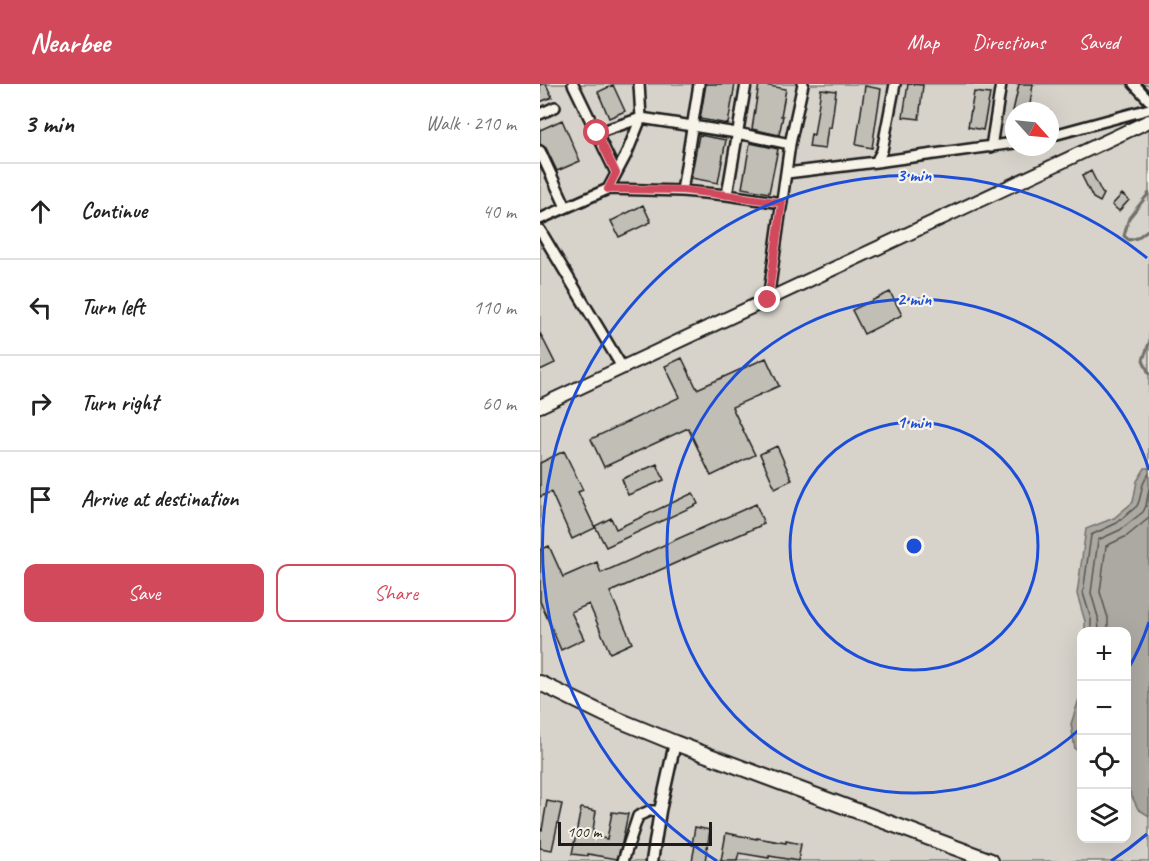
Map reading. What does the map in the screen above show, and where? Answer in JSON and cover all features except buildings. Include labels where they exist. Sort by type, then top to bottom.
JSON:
[{"type":"main road","points":[[540,406],[1149,121]]},
{"type":"main road","points":[[540,683],[604,714],[675,743],[991,861]]},
{"type":"street","points":[[573,84],[616,173]]},
{"type":"street","points":[[608,189],[626,155],[640,118],[639,84]]},
{"type":"street","points":[[682,190],[699,84]]},
{"type":"street","points":[[727,195],[746,84]]},
{"type":"street","points":[[768,300],[790,144],[803,84]]},
{"type":"street","points":[[876,162],[882,151],[894,84]]},
{"type":"street","points":[[991,147],[1001,84]]},
{"type":"street","points":[[1134,84],[1149,100]]},
{"type":"street","points":[[540,114],[555,107]]},
{"type":"street","points":[[1059,134],[1149,109]]},
{"type":"street","points":[[597,133],[640,118],[790,144]]},
{"type":"street","points":[[787,173],[1005,145]]},
{"type":"street","points":[[540,151],[566,207]]},
{"type":"street","points":[[540,219],[608,189],[682,190],[782,203]]},
{"type":"street","points":[[540,230],[622,368]]},
{"type":"street","points":[[652,861],[675,743]]},
{"type":"street","points":[[623,861],[638,816],[649,811],[660,811]]},
{"type":"shaded area","points":[[540,84],[1149,84],[1149,861],[540,861]]},
{"type":"water","points":[[1145,468],[1149,468],[1149,816],[1138,809],[1131,794],[1131,627],[1085,627],[1077,594],[1086,529],[1114,518],[1133,502],[1137,481]]},
{"type":"water","points":[[1077,705],[1077,750],[1075,749],[1071,724]]},
{"type":"waterway","points":[[1149,193],[1129,218],[1124,236],[1129,240],[1137,238],[1149,229]]},
{"type":"waterway","points":[[1149,343],[1143,360],[1149,374]]},
{"type":"route","points":[[597,133],[616,173],[608,189],[682,190],[782,203],[768,300]]}]
